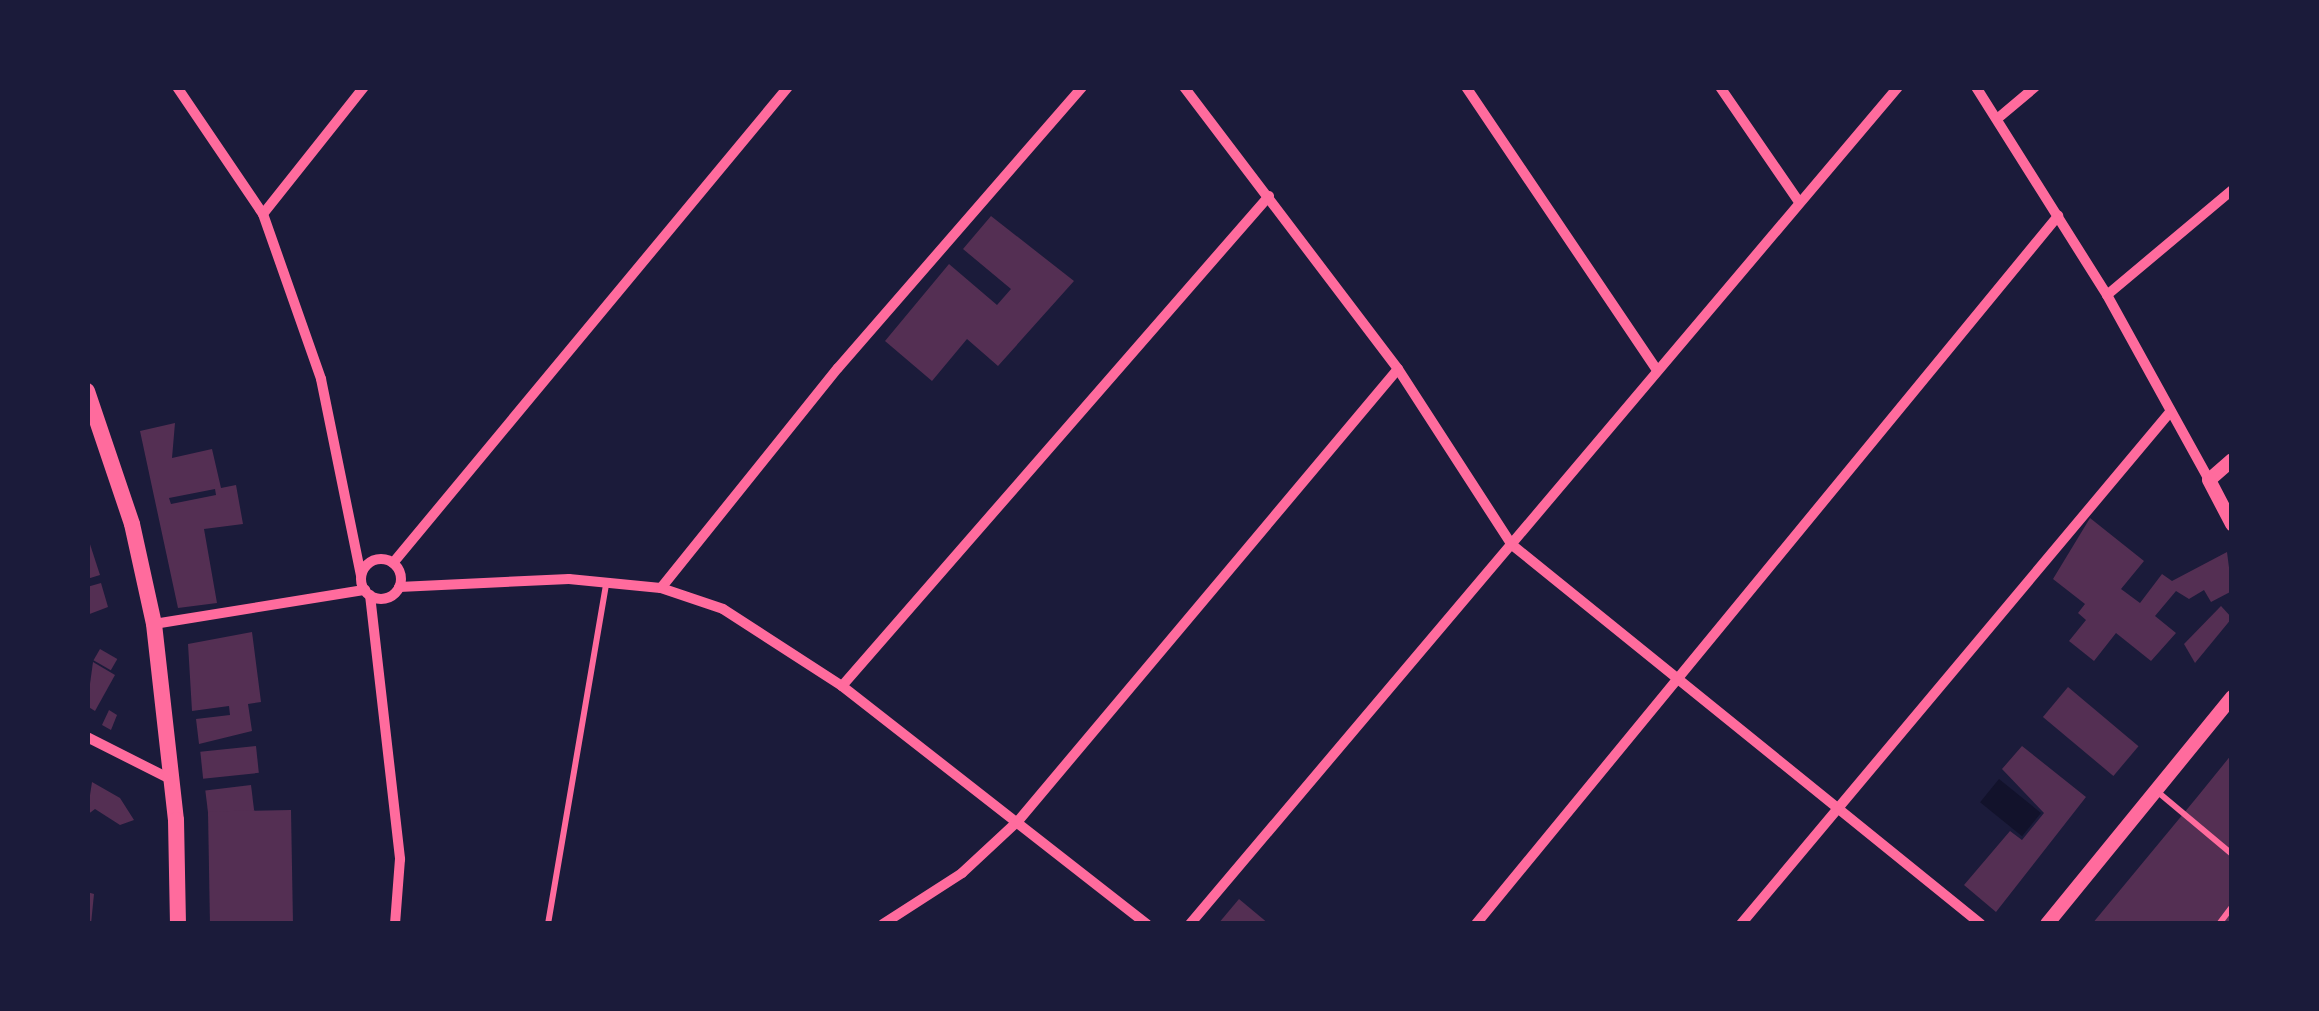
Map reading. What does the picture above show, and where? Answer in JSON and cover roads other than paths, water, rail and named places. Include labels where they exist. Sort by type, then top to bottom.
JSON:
[{"type":"main road","points":[[87,391],[132,524],[154,624],[172,780],[178,924]]},
{"type":"street","points":[[177,87],[263,214],[321,379],[368,593],[400,859],[395,924]]},
{"type":"street","points":[[263,214],[364,87]]},
{"type":"street","points":[[393,563],[788,87]]},
{"type":"street","points":[[661,588],[1082,87]]},
{"type":"street","points":[[1184,87],[1398,369],[1510,544],[1840,805],[1981,924]]},
{"type":"street","points":[[1466,87],[1656,369]]},
{"type":"street","points":[[1720,87],[1799,202]]},
{"type":"street","points":[[1190,924],[1898,87]]},
{"type":"street","points":[[1976,87],[2107,295],[2232,524]]},
{"type":"street","points":[[1997,119],[2035,87]]},
{"type":"street","points":[[2107,295],[2232,190]]},
{"type":"street","points":[[842,686],[1269,196]]},
{"type":"street","points":[[1476,924],[1683,682],[2058,216]]},
{"type":"street","points":[[883,924],[962,873],[1019,820],[1398,369]]},
{"type":"street","points":[[1741,924],[2171,411]]},
{"type":"street","points":[[2209,480],[2232,460]]},
{"type":"street","points":[[361,576],[375,560],[393,563]]},
{"type":"street","points":[[393,563],[399,587]]},
{"type":"street","points":[[154,624],[368,593],[384,598],[399,587],[607,582],[661,588],[752,624],[842,686],[1147,924]]},
{"type":"street","points":[[2047,924],[2232,697]]},
{"type":"street","points":[[87,737],[172,780]]},
{"type":"lane","points":[[548,924],[607,582]]},
{"type":"lane","points":[[2156,790],[2232,854]]},
{"type":"lane","points":[[2218,924],[2232,907]]}]
